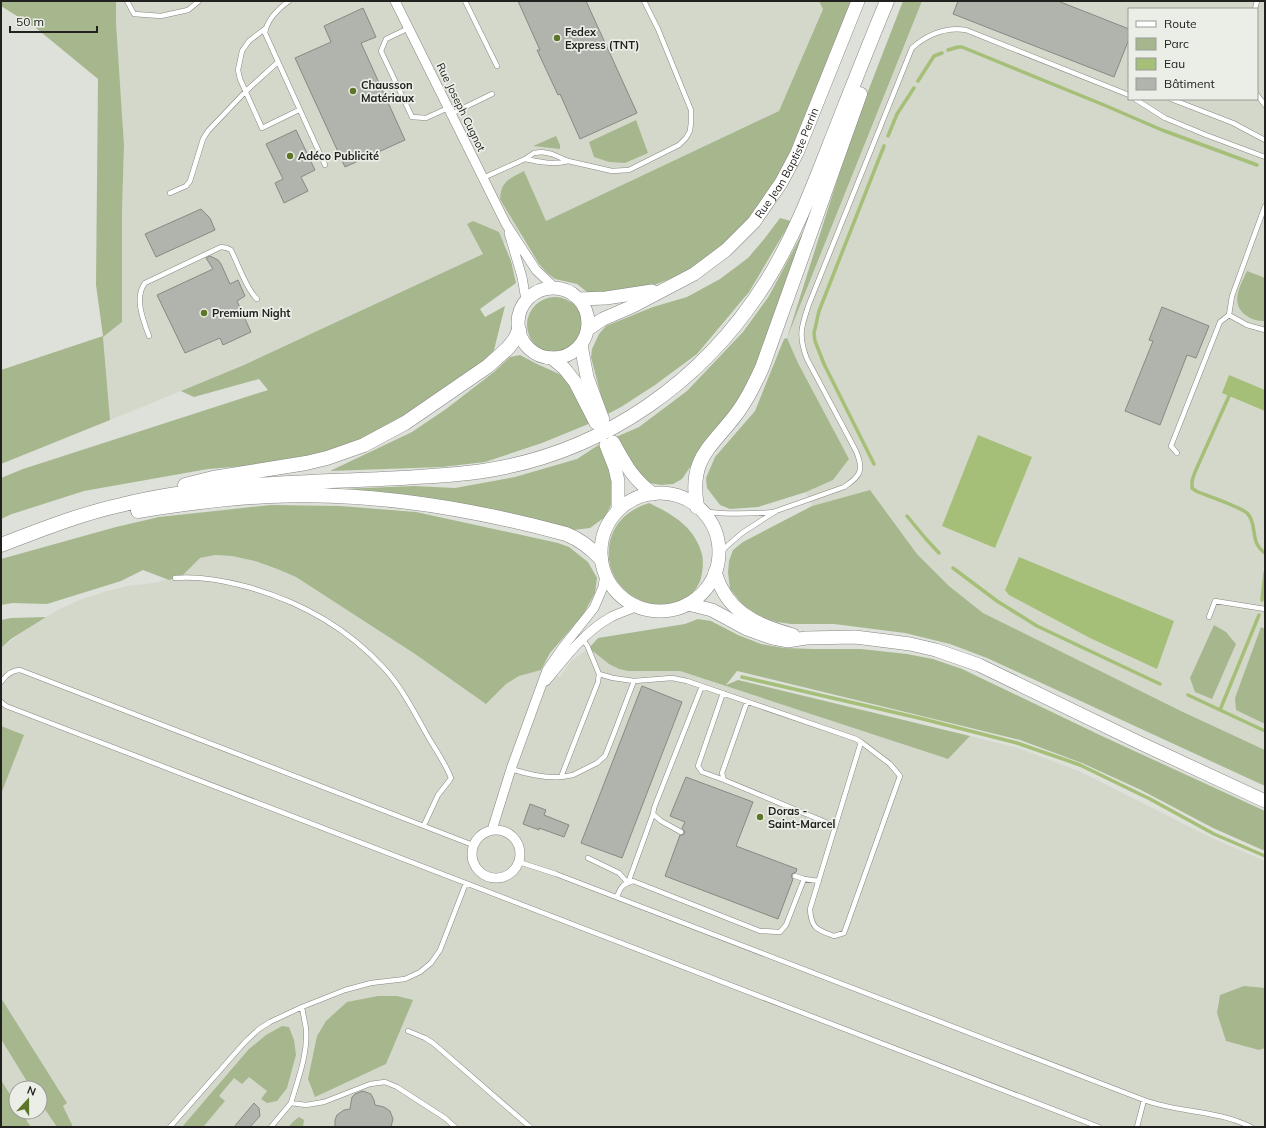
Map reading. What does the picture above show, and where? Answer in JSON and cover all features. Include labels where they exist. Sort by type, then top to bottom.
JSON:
[{"type":"main road","name":"Rue Jean Baptiste Perrin","points":[[588,329],[603,319],[632,306],[694,274],[726,250],[754,222],[781,183],[799,147],[858,1]]},
{"type":"main road","points":[[120,505],[187,492],[228,487],[297,482],[441,476],[488,470],[530,462],[566,449],[615,426],[648,406],[677,385],[710,355],[739,321],[766,282],[789,241],[807,203],[888,1]]},
{"type":"main road","points":[[699,509],[695,494],[697,467],[708,447],[742,406],[762,368],[877,47],[888,1]]},
{"type":"main road","points":[[554,287],[568,291],[580,299],[586,308],[589,318],[588,329],[586,338],[573,352],[563,357],[552,358],[534,352],[525,343],[519,330],[518,320],[526,300],[534,293],[554,287]]},
{"type":"main road","name":"Rue Jean Baptiste Perrin","points":[[580,299],[606,298],[668,287]]},
{"type":"main road","points":[[1,545],[60,523],[120,505],[144,496],[213,478],[306,463],[340,454],[364,445],[405,423],[488,366],[508,348],[515,339],[519,330]]},
{"type":"main road","points":[[552,358],[564,368],[575,382],[600,421],[587,377],[581,345]]},
{"type":"main road","points":[[618,510],[618,481],[609,444],[635,478],[653,494]]},
{"type":"main road","points":[[653,494],[676,496],[687,500],[699,509],[709,520],[715,531],[718,544],[718,556],[715,572],[704,590],[688,604],[663,611],[650,610],[627,601],[610,584],[605,574],[601,559],[604,533],[611,519],[618,510],[634,499],[643,495],[653,494]]},
{"type":"main road","points":[[60,523],[85,521],[162,507],[221,499],[272,496],[345,497],[401,501],[451,508],[547,529],[578,539],[601,559]]},
{"type":"main road","points":[[715,572],[727,598],[744,614],[768,627],[806,638]]},
{"type":"main road","points":[[688,604],[712,610],[747,629],[772,638],[787,640],[855,637],[910,644],[955,656],[979,665],[1140,743],[1265,801]]},
{"type":"street","name":"Rue Joseph Cugnot","points":[[395,1],[506,224],[536,270],[554,287]]},
{"type":"street","name":"Rue Joseph Cugnot","points":[[506,224],[522,277],[526,300]]},
{"type":"street","points":[[492,830],[511,769],[547,670],[594,608],[603,587],[605,574]]},
{"type":"street","points":[[541,686],[566,656],[582,640],[611,617],[637,606]]},
{"type":"street","points":[[492,830],[505,831],[515,838],[520,850],[519,862],[512,873],[500,878],[488,877],[477,869],[472,857],[473,845],[481,835],[492,830]]},
{"type":"lane","points":[[127,1],[134,14],[161,16],[188,10],[198,1]]},
{"type":"lane","points":[[289,1],[273,16],[266,28],[249,41],[241,56],[238,70],[240,79],[262,128],[299,110]]},
{"type":"lane","points":[[465,1],[497,66]]},
{"type":"lane","points":[[483,178],[534,153],[542,152],[552,154],[568,161],[612,171],[629,170],[679,145],[686,138],[690,131],[691,110],[658,29],[644,1]]},
{"type":"lane","points":[[266,28],[265,33],[267,39],[325,165]]},
{"type":"lane","points":[[409,28],[386,39],[381,51],[412,117],[426,118],[450,111],[492,94]]},
{"type":"lane","points":[[718,556],[742,533],[776,512],[844,486],[854,481],[860,472],[860,461],[856,451],[807,359],[802,345],[800,332],[809,304],[912,48],[920,40],[937,32],[956,29],[966,30],[1128,95]]},
{"type":"lane","points":[[170,193],[186,186],[190,181],[203,139],[216,122],[246,91],[278,62]]},
{"type":"lane","points":[[1258,96],[1265,105]]},
{"type":"lane","points":[[1137,100],[1166,118],[1265,157]]},
{"type":"lane","points":[[1174,100],[1233,123],[1265,140]]},
{"type":"lane","points":[[524,159],[552,163],[568,161]]},
{"type":"lane","points":[[1177,453],[1171,446],[1220,322],[1228,315],[1232,296],[1265,206]]},
{"type":"lane","points":[[149,336],[142,319],[140,300],[142,287],[145,283],[221,247],[231,250],[248,286],[257,299]]},
{"type":"lane","points":[[1228,315],[1247,325],[1265,330]]},
{"type":"lane","points":[[699,509],[714,513],[736,514],[776,512]]},
{"type":"lane","points":[[175,578],[202,578],[233,583],[266,592],[293,602],[345,632],[365,649],[384,668],[400,689],[448,770],[451,778],[450,782],[438,795],[424,825]]},
{"type":"lane","points":[[1209,617],[1215,601],[1265,609]]},
{"type":"lane","points":[[561,777],[598,682],[599,674],[587,645],[582,640]]},
{"type":"lane","points":[[1,682],[11,672],[20,670],[473,845]]},
{"type":"lane","points":[[599,674],[634,681],[672,678],[687,681],[856,739],[861,742],[890,764],[900,776],[844,933],[834,936],[819,930],[811,921],[810,909],[861,742]]},
{"type":"lane","points":[[511,769],[535,776],[561,777],[573,775],[597,763],[604,756],[634,681]]},
{"type":"lane","points":[[628,883],[654,808],[702,686]]},
{"type":"lane","points":[[724,694],[698,766],[702,772],[835,826]]},
{"type":"lane","points":[[1,702],[14,709],[1099,1127]]},
{"type":"lane","points":[[724,780],[722,773],[747,702]]},
{"type":"lane","points":[[653,814],[661,821],[681,832]]},
{"type":"lane","points":[[588,858],[619,873],[628,883]]},
{"type":"lane","points":[[519,862],[617,897],[1144,1100],[1166,1107],[1225,1116],[1251,1127]]},
{"type":"lane","points":[[795,876],[819,881]]},
{"type":"lane","points":[[617,897],[621,886],[632,881],[760,931],[780,932],[786,925],[804,879]]},
{"type":"lane","points":[[170,1127],[245,1042],[259,1029],[270,1022],[302,1007],[358,986],[405,979],[420,972],[431,963],[440,950],[466,883]]},
{"type":"lane","points":[[271,1127],[291,1103],[303,1062],[306,1046],[306,1028],[302,1007]]},
{"type":"lane","points":[[408,1031],[433,1043],[530,1127]]},
{"type":"lane","points":[[291,1103],[306,1105],[324,1102],[370,1084],[385,1082],[403,1091],[445,1118],[456,1127]]},
{"type":"lane","points":[[1137,1127],[1144,1100]]},
{"type":"shaded area","points":[[116,1],[826,1],[779,111],[546,221],[483,254],[244,365],[110,420],[103,337],[122,322],[122,211],[124,145],[116,23]]},
{"type":"shaded area","points":[[922,1],[1265,1],[1265,750],[1183,712],[983,613],[949,586],[917,554],[870,490],[812,506],[806,492],[833,480],[849,459],[798,363],[787,338]]},
{"type":"shaded area","points":[[215,555],[232,556],[255,561],[296,577],[415,654],[486,703],[506,684],[519,676],[541,670],[560,677],[570,662],[589,648],[628,671],[680,671],[947,759],[970,736],[1018,748],[1079,771],[1212,838],[1265,861],[1265,1127],[31,1127],[26,1120],[48,1120],[48,1080],[8,1080],[8,1091],[1,1080],[1,648],[34,624],[58,610],[82,599],[128,586],[153,583],[182,576],[200,558]]},
{"type":"green space","points":[[1,1],[116,1],[116,23],[124,145],[122,211],[122,322],[103,337],[110,420],[1,464],[1,370],[103,336],[96,285],[98,79],[36,28],[1,6]]},
{"type":"green space","points":[[819,1],[853,1],[792,151],[775,182],[750,218],[713,256],[680,275],[649,287],[604,294],[587,292],[577,284],[555,279],[547,273],[539,264],[500,199],[502,188],[507,181],[524,171],[546,221],[779,111],[823,9]]},
{"type":"green space","points":[[903,1],[922,1],[787,338],[853,130]]},
{"type":"green space","points":[[636,120],[648,153],[625,163],[609,162],[594,157],[589,142]]},
{"type":"green space","points":[[556,136],[560,149],[533,146]]},
{"type":"green space","points":[[780,218],[791,221],[749,292],[697,354],[655,385],[606,415],[591,357],[592,349],[599,334],[606,326],[653,307],[687,297],[720,279],[748,258]]},
{"type":"green space","points":[[473,221],[499,232],[511,261],[516,283],[480,309],[485,317],[505,306],[494,350],[485,361],[416,412],[353,445],[292,462],[208,469],[84,491],[12,514],[1,519],[1,478],[23,469],[268,390],[259,379],[194,397],[181,391],[244,365],[483,254],[467,224]]},
{"type":"green space","points":[[804,230],[762,353],[730,418],[711,436],[682,479],[673,484],[661,485],[649,483],[638,474],[616,437],[639,427],[687,391],[743,332],[769,296]]},
{"type":"green space","points":[[1247,271],[1265,278],[1265,321],[1256,320],[1249,317],[1238,306],[1237,300],[1239,289]]},
{"type":"green space","points":[[555,297],[566,299],[575,305],[581,314],[583,325],[581,336],[575,345],[566,351],[555,353],[544,351],[535,345],[529,336],[527,325],[529,314],[535,305],[544,299]]},
{"type":"green space","points":[[787,338],[798,363],[849,459],[833,480],[806,492],[758,507],[730,509],[720,505],[707,488],[706,478],[715,457],[755,411],[784,339]]},
{"type":"green space","points":[[520,355],[566,377],[591,423],[542,443],[485,462],[442,467],[330,471],[412,432],[446,409],[494,372],[510,357]]},
{"type":"green space","points":[[600,444],[609,467],[615,497],[605,517],[590,528],[574,530],[316,490],[414,486],[455,488],[515,477],[577,459]]},
{"type":"green space","points":[[870,490],[917,554],[949,586],[983,613],[1183,712],[1265,750],[1265,786],[987,658],[950,644],[905,633],[834,624],[791,624],[777,622],[759,616],[743,605],[730,589],[728,573],[729,561],[733,550],[743,542],[812,506]]},
{"type":"green space","points":[[649,503],[681,522],[693,534],[701,551],[703,564],[701,578],[692,594],[678,602],[662,605],[645,602],[629,593],[616,580],[610,562],[610,541],[616,527],[630,512]]},
{"type":"green space","points":[[271,505],[340,506],[416,512],[558,543],[569,547],[588,562],[597,578],[595,593],[583,615],[550,653],[541,670],[519,676],[506,684],[486,704],[415,654],[296,577],[255,561],[232,556],[215,555],[200,558],[182,576],[169,580],[143,570],[121,581],[47,604],[13,603],[1,605],[1,559],[116,527],[159,517]]},
{"type":"green space","points":[[46,617],[11,639],[1,648],[1,620],[11,618]]},
{"type":"green space","points":[[698,619],[711,621],[738,635],[761,644],[784,648],[861,649],[907,654],[933,659],[962,669],[1104,737],[1265,811],[1265,851],[1213,828],[1141,790],[1082,763],[1020,740],[737,671],[726,685],[738,680],[970,736],[948,759],[680,671],[628,671],[619,669],[609,664],[589,648],[598,638],[685,624]]},
{"type":"green space","points":[[1214,625],[1226,632],[1236,644],[1212,699],[1195,692],[1190,678]]},
{"type":"green space","points":[[1261,627],[1265,629],[1265,724],[1236,710],[1235,698]]},
{"type":"green space","points":[[1,726],[24,735],[1,794]]},
{"type":"green space","points":[[1244,986],[1265,988],[1265,1048],[1259,1050],[1226,1041],[1217,1013],[1220,995]]},
{"type":"green space","points":[[378,996],[397,996],[413,1000],[386,1064],[315,1097],[308,1079],[317,1036],[326,1021],[347,1002]]},
{"type":"green space","points":[[1,998],[67,1103],[63,1106],[73,1127],[57,1127],[48,1114],[48,1080],[26,1080],[1,1039]]},
{"type":"green space","points":[[282,1026],[289,1027],[294,1040],[296,1055],[287,1088],[277,1101],[267,1103],[261,1099],[267,1091],[249,1077],[242,1084],[234,1078],[219,1096],[225,1101],[203,1127],[182,1127],[249,1049],[266,1035]]},
{"type":"green space","points":[[1,1080],[8,1091],[8,1120],[26,1120],[31,1127],[1,1127]]},
{"type":"green space","points":[[299,1117],[304,1120],[303,1127],[288,1127],[295,1120]]},
{"type":"water","points":[[1229,375],[1265,390],[1265,411],[1222,393]]},
{"type":"water","points":[[978,435],[1032,457],[995,548],[942,526]]},
{"type":"water","points":[[1019,557],[1174,621],[1157,669],[1090,638],[1009,595],[1005,590]]},
{"type":"building","points":[[518,1],[586,1],[637,113],[580,139],[560,94],[558,95],[537,50],[540,50]]},
{"type":"building","points":[[958,1],[1058,1],[1128,29],[1128,42],[1114,77],[953,14]]},
{"type":"building","points":[[363,8],[376,37],[361,43],[405,140],[345,167],[295,58],[331,42],[324,26]]},
{"type":"building","points":[[296,130],[315,170],[301,177],[308,191],[284,203],[275,183],[283,179],[266,144]]},
{"type":"building","points":[[201,209],[210,218],[215,230],[156,257],[145,234]]},
{"type":"building","name":"Premium Night","points":[[210,256],[218,260],[221,264],[230,284],[238,280],[245,296],[237,301],[251,332],[223,345],[220,338],[185,353],[157,295],[213,269],[206,258]]},
{"type":"building","points":[[1162,307],[1209,326],[1196,358],[1187,355],[1160,425],[1125,411],[1153,341],[1149,340]]},
{"type":"building","points":[[642,686],[682,702],[622,858],[581,843]]},
{"type":"building","points":[[686,777],[753,802],[736,846],[797,869],[796,872],[792,874],[791,877],[793,879],[778,919],[665,876],[680,835],[683,835],[685,832],[682,828],[685,822],[670,816]]},
{"type":"building","points":[[530,804],[546,810],[544,815],[569,825],[564,837],[523,824]]},
{"type":"building","points":[[363,1091],[371,1094],[375,1105],[384,1107],[390,1111],[393,1119],[391,1127],[335,1127],[337,1115],[344,1110],[350,1109],[352,1097]]},
{"type":"building","points":[[254,1103],[259,1108],[260,1116],[250,1127],[234,1127]]},
{"type":"waterway","points":[[948,50],[962,47],[1162,130],[1257,165]]},
{"type":"waterway","points":[[918,81],[934,56],[942,53]]},
{"type":"waterway","points":[[888,136],[897,114],[914,88]]},
{"type":"waterway","points":[[874,464],[824,364],[815,341],[814,333],[819,311],[884,146]]},
{"type":"waterway","points":[[1229,396],[1195,472],[1192,481],[1192,488],[1239,508],[1248,514],[1253,524],[1257,544],[1265,553]]},
{"type":"waterway","points":[[907,516],[939,553]]},
{"type":"waterway","points":[[953,568],[997,601],[1037,626],[1160,684]]},
{"type":"waterway","points":[[1262,600],[1265,573]]},
{"type":"waterway","points":[[1259,615],[1220,710],[1265,731]]},
{"type":"waterway","points":[[742,677],[923,719],[1017,743],[1080,765],[1150,799],[1214,834],[1265,856]]},
{"type":"waterway","points":[[1188,695],[1220,710]]},
{"type":"place","name":"Fedex Express (TNT)","points":[[557,38]]},
{"type":"place","name":"Chausson Matériaux","points":[[353,91]]},
{"type":"place","name":"Adéco Publicité","points":[[290,156]]},
{"type":"place","name":"Premium Night","points":[[204,313]]},
{"type":"place","name":"Doras - Saint-Marcel","points":[[760,817]]}]
